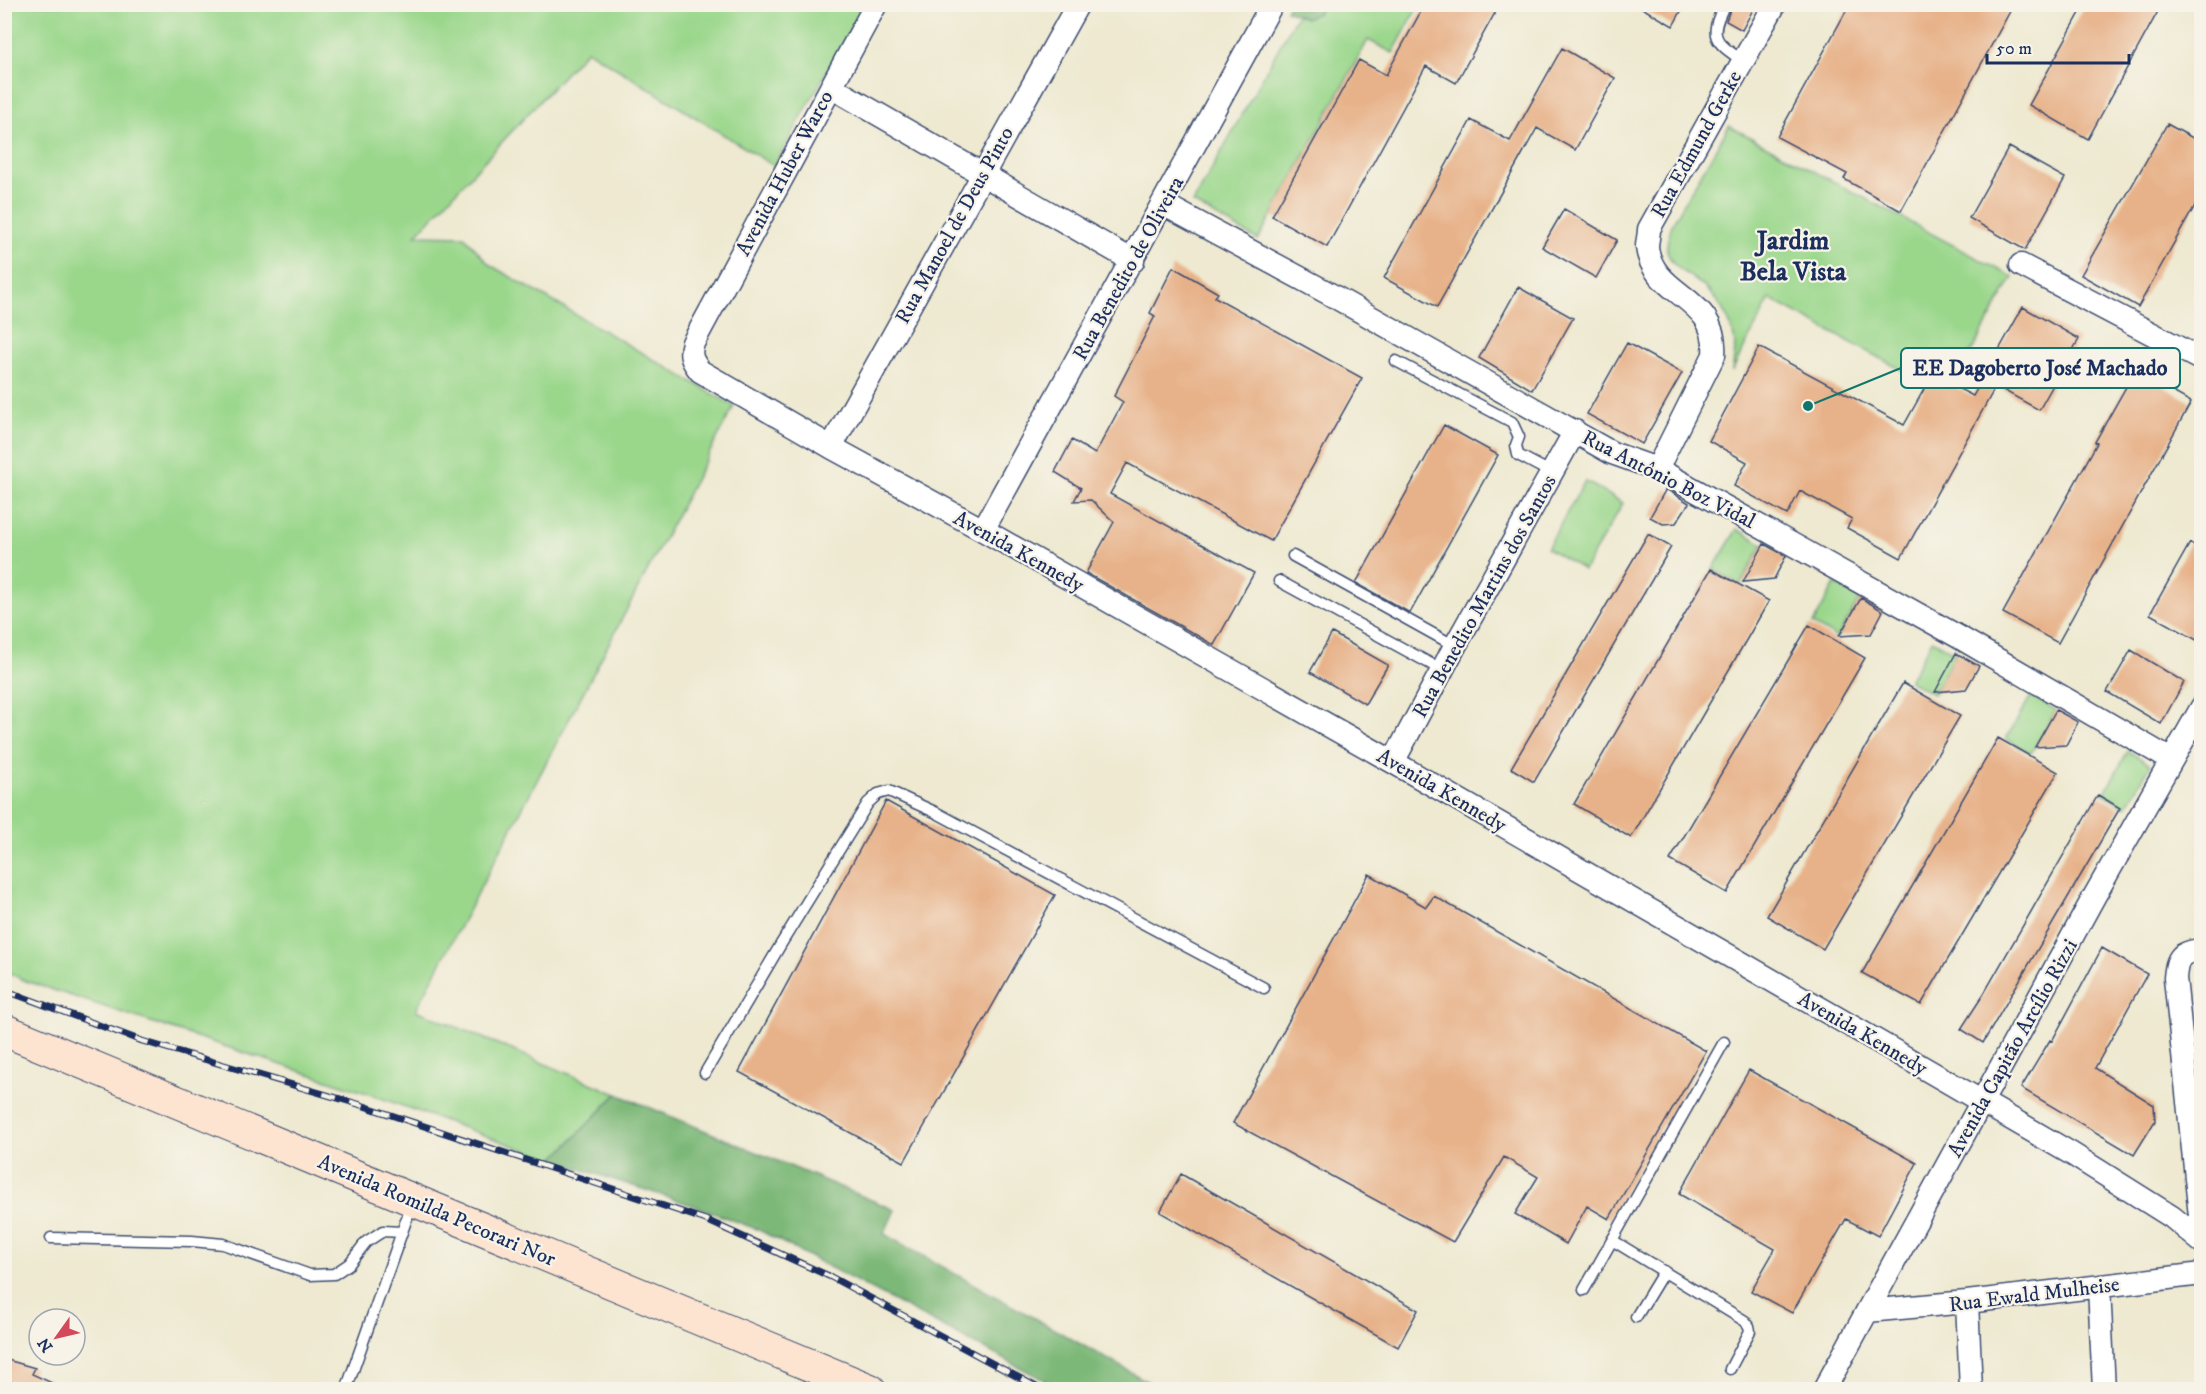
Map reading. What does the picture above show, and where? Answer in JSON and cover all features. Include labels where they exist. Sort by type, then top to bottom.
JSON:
[{"type":"street","name":"Avenida Huber Warco","points":[[693,343],[876,4]]},
{"type":"street","name":"Rua Manoel de Deus Pinto","points":[[831,447],[1078,4]]},
{"type":"street","name":"Rua Benedito de Oliveira","points":[[983,530],[1133,261],[1272,4]]},
{"type":"street","name":"Rua Edmund Gerke","points":[[1657,469],[1714,355],[1715,338],[1702,312],[1660,277],[1651,261],[1647,246],[1650,229],[1775,4]]},
{"type":"street","points":[[831,87],[1133,261]]},
{"type":"street","name":"Rua Antônio Boz Vidal","points":[[1163,204],[1328,293],[1612,453],[1657,469],[1930,620],[2171,760]]},
{"type":"street","points":[[2021,265],[2202,360]]},
{"type":"street","name":"Avenida Kennedy","points":[[693,343],[692,360],[700,371],[831,447],[983,530],[1393,762],[2072,1154],[2162,1211],[2202,1242]]},
{"type":"street","name":"Rua Benedito Martins dos Santos","points":[[1393,762],[1575,431]]},
{"type":"street","name":"Avenida Capitão Arcílio Rizzi","points":[[1824,1389],[2202,706]]},
{"type":"street","points":[[2202,950],[2189,951],[2182,955],[2176,963],[2175,978],[2202,1235]]},
{"type":"street","name":"Avenida Romilda Pecorari Nor","points":[[4,1030],[870,1389]]},
{"type":"street","name":"Rua Ewald Mulheise","points":[[1867,1311],[1967,1302],[2202,1274]]},
{"type":"street","points":[[2099,1287],[2104,1389]]},
{"type":"street","points":[[1967,1302],[1971,1389]]},
{"type":"lane","points":[[1725,4],[1715,24],[1715,32],[1722,46],[1743,61]]},
{"type":"lane","points":[[1396,362],[1512,422],[1519,436],[1516,445],[1518,455],[1552,473]]},
{"type":"lane","points":[[1293,556],[1455,646]]},
{"type":"lane","points":[[1279,581],[1442,670]]},
{"type":"lane","points":[[705,1073],[868,803],[878,794],[889,791],[947,819],[1264,988]]},
{"type":"lane","points":[[1584,1290],[1724,1042]]},
{"type":"lane","points":[[346,1389],[413,1201]]},
{"type":"lane","points":[[51,1238],[192,1240],[224,1244],[310,1275],[334,1274],[349,1264],[366,1242],[383,1231],[402,1232]]},
{"type":"lane","points":[[1612,1240],[1740,1316],[1749,1326],[1750,1331],[1730,1369]]},
{"type":"lane","points":[[1636,1317],[1664,1271]]},
{"type":"green space","points":[[1289,4],[1323,5],[1318,13],[1306,18],[1286,10]]},
{"type":"green space","points":[[5,5],[864,5],[774,166],[587,50],[416,235],[464,236],[490,265],[734,406],[416,1010],[617,1094],[553,1160],[367,1093],[26,981],[5,971]]},
{"type":"green space","points":[[1323,5],[1419,5],[1393,53],[1368,40],[1258,240],[1193,203],[1297,15],[1306,18],[1318,13]]},
{"type":"green space","points":[[1729,126],[2013,277],[1959,374],[1935,361],[1922,381],[1770,299],[1732,371],[1734,338],[1723,309],[1710,293],[1674,264],[1667,250],[1668,236],[1673,222]]},
{"type":"green space","points":[[1585,481],[1623,503],[1584,570],[1547,548]]},
{"type":"green space","points":[[1737,529],[1763,544],[1740,585],[1713,569]]},
{"type":"green space","points":[[1835,584],[1860,598],[1837,638],[1813,624]]},
{"type":"green space","points":[[1932,640],[1956,653],[1933,694],[1909,681]]},
{"type":"green space","points":[[2031,696],[2056,710],[2031,753],[2006,739]]},
{"type":"green space","points":[[2128,751],[2151,765],[2126,807],[2104,794]]},
{"type":"green space","points":[[617,1094],[895,1210],[884,1234],[1161,1389],[1061,1389],[759,1230],[701,1208],[553,1160]]},
{"type":"building","points":[[1425,4],[1484,4],[1496,11],[1456,83],[1426,66],[1327,247],[1272,216],[1359,60],[1386,75]]},
{"type":"building","points":[[1635,4],[1685,4],[1673,26]]},
{"type":"building","points":[[1732,4],[1756,4],[1742,30],[1726,21]]},
{"type":"building","points":[[1850,4],[2014,4],[1901,211],[1844,179],[1847,174],[1777,137]]},
{"type":"building","points":[[2085,4],[2162,4],[2088,139],[2029,105]]},
{"type":"building","points":[[1562,48],[1615,78],[1575,150],[1537,128],[1437,307],[1384,278],[1471,120],[1510,141]]},
{"type":"building","points":[[2167,124],[2202,143],[2202,193],[2138,307],[2081,275]]},
{"type":"building","points":[[2009,147],[2065,178],[2025,250],[1969,218]]},
{"type":"building","points":[[1564,209],[1617,240],[1596,278],[1542,247]]},
{"type":"building","points":[[1173,267],[1218,293],[1215,297],[1362,378],[1271,541],[1127,463],[1110,494],[1254,573],[1214,645],[1086,573],[1114,522],[1091,500],[1074,501],[1081,488],[1055,472],[1072,440],[1095,454],[1123,402],[1114,396],[1155,316],[1150,313]]},
{"type":"building","points":[[1518,287],[1573,318],[1532,390],[1479,358]]},
{"type":"building","points":[[2023,307],[2079,339],[2039,410],[1996,386],[1901,558],[1847,528],[1852,519],[1800,491],[1787,515],[1734,486],[1747,462],[1709,441],[1759,347],[1904,425],[1932,375],[1973,396]]},
{"type":"building","points":[[1627,343],[1682,373],[1642,444],[1587,414]]},
{"type":"building","points":[[2135,371],[2191,402],[2058,643],[2003,613]]},
{"type":"building","points":[[1444,425],[1498,455],[1410,613],[1356,583]]},
{"type":"building","points":[[1666,489],[1689,503],[1676,523],[1663,524],[1650,517]]},
{"type":"building","points":[[1648,534],[1671,547],[1534,782],[1511,768]]},
{"type":"building","points":[[2190,543],[2202,549],[2202,643],[2150,614]]},
{"type":"building","points":[[1764,544],[1786,556],[1774,579],[1743,582]]},
{"type":"building","points":[[1711,569],[1769,601],[1631,838],[1574,804]]},
{"type":"building","points":[[1861,598],[1883,611],[1871,634],[1839,636]]},
{"type":"building","points":[[1809,625],[1865,658],[1727,893],[1670,860]]},
{"type":"building","points":[[1332,633],[1388,665],[1365,704],[1310,672]]},
{"type":"building","points":[[2131,650],[2184,682],[2161,724],[2107,692]]},
{"type":"building","points":[[1956,653],[1979,666],[1966,689],[1935,692]]},
{"type":"building","points":[[1903,683],[1960,716],[1823,949],[1767,916]]},
{"type":"building","points":[[2056,710],[2078,722],[2066,745],[2035,747]]},
{"type":"building","points":[[1998,738],[2058,772],[1921,1005],[1862,973]]},
{"type":"building","points":[[2098,795],[2120,808],[1983,1043],[1961,1029],[1983,995]]},
{"type":"building","points":[[886,801],[1055,895],[904,1162],[739,1072]]},
{"type":"building","points":[[1369,874],[1426,907],[1434,896],[1706,1051],[1609,1219],[1587,1206],[1566,1244],[1515,1214],[1538,1177],[1504,1157],[1453,1242],[1233,1123]]},
{"type":"building","points":[[2102,948],[2147,974],[2095,1068],[2154,1105],[2155,1121],[2134,1155],[2021,1088],[2050,1040],[2052,1041]]},
{"type":"building","points":[[1749,1070],[1917,1163],[1878,1236],[1846,1219],[1792,1313],[1751,1291],[1775,1249],[1679,1194]]},
{"type":"building","points":[[1181,1174],[1418,1310],[1398,1347],[1160,1212]]},
{"type":"building","points":[[4,1359],[35,1368],[32,1374],[65,1389],[32,1389],[4,1379]]},
{"type":"railway","points":[[4,990],[142,1041],[358,1104],[706,1220],[831,1277],[1042,1390]]},
{"type":"place","name":"EE Dagoberto José Machado","points":[[1808,406]]},
{"type":"district","name":"Jardim Bela Vista","points":[[1793,256]]}]
